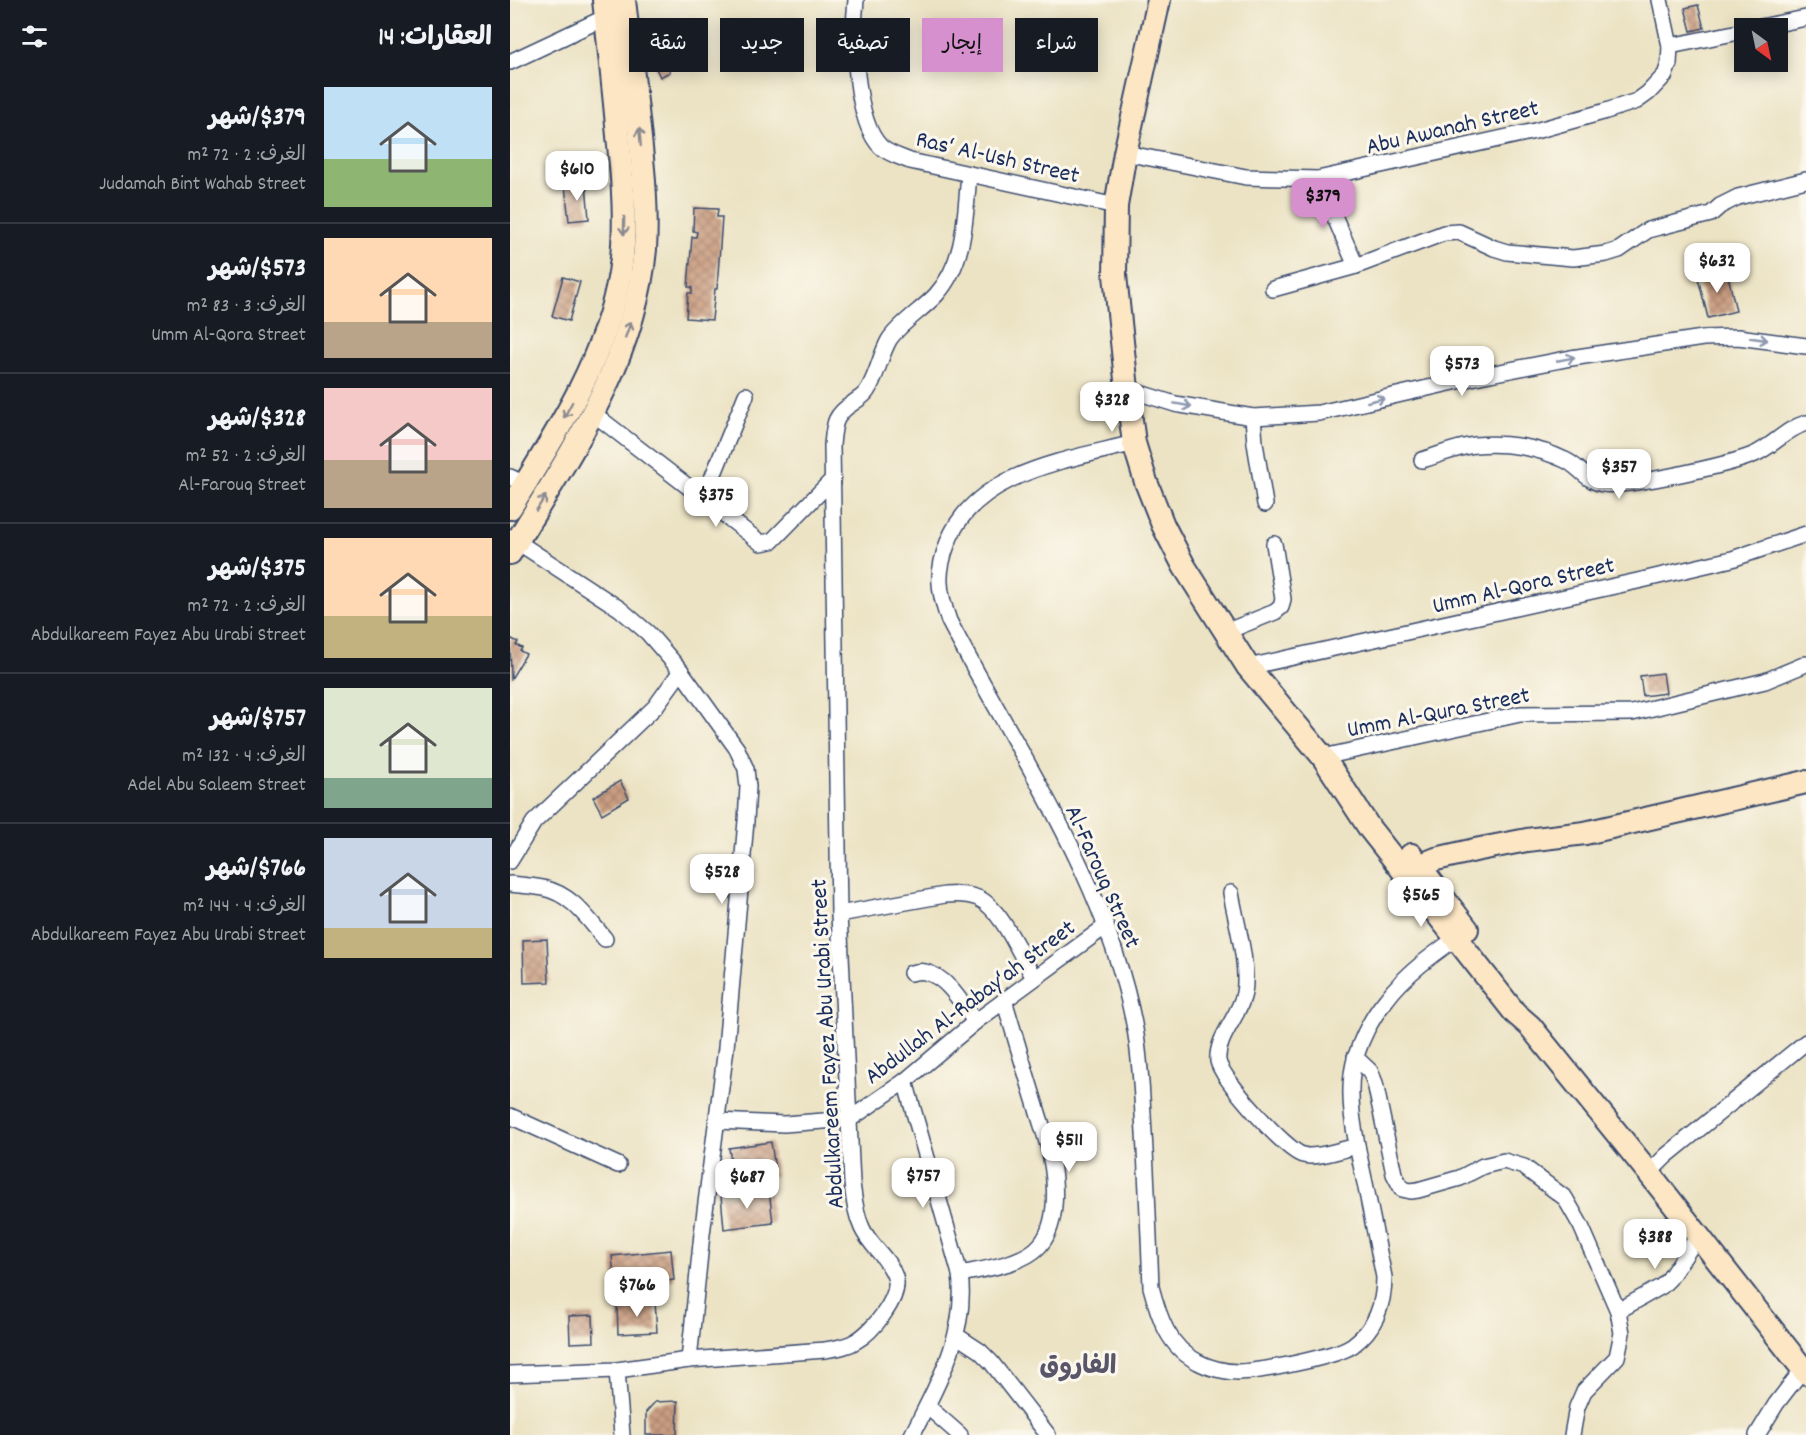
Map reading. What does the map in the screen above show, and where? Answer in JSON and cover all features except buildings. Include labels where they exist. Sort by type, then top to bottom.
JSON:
[{"type":"street","points":[[624,0],[645,186],[645,249],[633,314],[615,366],[594,414],[512,544],[620,609],[648,633],[681,671],[737,749],[746,769],[748,788],[726,1048],[702,1234],[689,1360]]},
{"type":"street","name":"Ras‘ Al-Ush Street","points":[[856,0],[854,21],[856,73],[868,126],[881,147],[892,155],[910,161],[1116,206]]},
{"type":"street","points":[[1159,0],[1125,153],[1116,206],[1115,274],[1134,443],[1163,525],[1184,566],[1248,667],[1323,757],[1351,799],[1365,807],[1378,819],[1461,934],[1519,1001],[1530,1026],[1804,1371],[1776,1404],[1757,1435]]},
{"type":"street","name":"Abu Awanah Street","points":[[1125,153],[1246,177],[1318,179],[1543,129],[1637,100],[1648,93],[1665,75],[1669,64],[1670,45],[1660,0]]},
{"type":"street","points":[[510,62],[605,9],[622,173],[624,224],[620,273],[613,306],[595,355],[557,430],[518,480],[510,508]]},
{"type":"street","points":[[1788,22],[1806,18]]},
{"type":"street","points":[[1670,45],[1734,33]]},
{"type":"street","name":"Abdulkareem Fayez Abu Urabi Street","points":[[510,1374],[617,1370],[689,1360],[825,1350],[857,1341],[884,1314],[894,1294],[896,1278],[889,1264],[862,1229],[855,1207],[839,914],[831,481],[834,424],[843,409],[863,396],[876,374],[889,340],[937,294],[951,272],[962,244],[969,174]]},
{"type":"street","points":[[1318,179],[1356,266]]},
{"type":"street","points":[[1273,288],[1356,266],[1444,233],[1459,232],[1507,252],[1573,258],[1606,254],[1619,250],[1648,230],[1711,214],[1738,196],[1806,180]]},
{"type":"street","points":[[1127,389],[1175,404],[1253,417],[1319,413],[1571,358],[1702,338],[1738,336],[1806,346]]},
{"type":"street","points":[[705,498],[746,395]]},
{"type":"street","points":[[594,414],[761,543],[772,542],[831,481]]},
{"type":"street","points":[[1253,417],[1265,504]]},
{"type":"street","points":[[1422,460],[1474,445],[1529,447],[1568,461],[1590,480],[1603,484],[1623,483],[1732,462],[1753,455],[1769,446],[1785,432],[1806,423]]},
{"type":"street","name":"Al-Farouq Street","points":[[1134,443],[1035,469],[986,492],[967,509],[952,530],[941,559],[939,581],[949,621],[1083,871],[1107,926],[1124,981],[1135,1030],[1142,1091],[1151,1287],[1158,1315],[1167,1332],[1179,1349],[1197,1362],[1220,1370],[1239,1372],[1337,1354],[1352,1345],[1366,1332],[1378,1315],[1384,1298],[1384,1277],[1357,1146],[1352,1084],[1356,1058],[1369,1025],[1386,999],[1414,971],[1461,934]]},
{"type":"street","name":"Umm Al-Qora Street","points":[[1248,667],[1732,559],[1806,534]]},
{"type":"street","points":[[1226,632],[1275,612],[1281,607],[1283,599],[1275,544]]},
{"type":"street","name":"Umm Al-Qura Street","points":[[1323,757],[1520,714],[1632,713],[1765,681],[1806,664]]},
{"type":"street","points":[[510,861],[534,822],[655,707],[681,671]]},
{"type":"street","points":[[1418,876],[1475,850],[1527,840],[1585,833],[1806,782]]},
{"type":"street","points":[[510,884],[544,888],[562,895],[576,904],[605,939]]},
{"type":"street","points":[[1231,893],[1245,974],[1244,994],[1238,1013],[1225,1035],[1219,1052],[1221,1068],[1235,1090],[1275,1134],[1299,1154],[1310,1156],[1357,1146]]},
{"type":"street","points":[[839,914],[945,895],[958,894],[978,898],[993,908],[1034,978]]},
{"type":"street","name":"Abdullah Al-Rabay‘ah Street","points":[[850,1119],[905,1081],[1004,1000],[1107,926]]},
{"type":"street","points":[[911,973],[924,971],[935,976],[949,987],[975,1022]]},
{"type":"street","points":[[960,1274],[1000,1266],[1029,1254],[1041,1244],[1050,1227],[1054,1186],[1051,1158],[1004,1000]]},
{"type":"street","points":[[1649,1173],[1666,1156],[1806,1042]]},
{"type":"street","points":[[1356,1058],[1370,1071],[1375,1083],[1394,1174],[1402,1189],[1418,1190],[1460,1178],[1483,1166],[1504,1161],[1524,1167],[1565,1198],[1581,1226],[1618,1311],[1622,1333],[1617,1357],[1584,1391],[1577,1407],[1572,1435]]},
{"type":"street","points":[[905,1081],[960,1274],[963,1295],[957,1336],[912,1435]]},
{"type":"street","points":[[510,1116],[618,1165]]},
{"type":"street","points":[[718,1121],[784,1124],[850,1119]]},
{"type":"street","points":[[1618,1311],[1649,1294],[1669,1279],[1698,1236]]},
{"type":"street","points":[[957,1336],[992,1362],[1048,1435]]},
{"type":"street","points":[[617,1370],[622,1435]]},
{"type":"street","points":[[927,1406],[960,1435]]},
{"type":"district","name":"الفاروق","points":[[1078,1364]]}]
